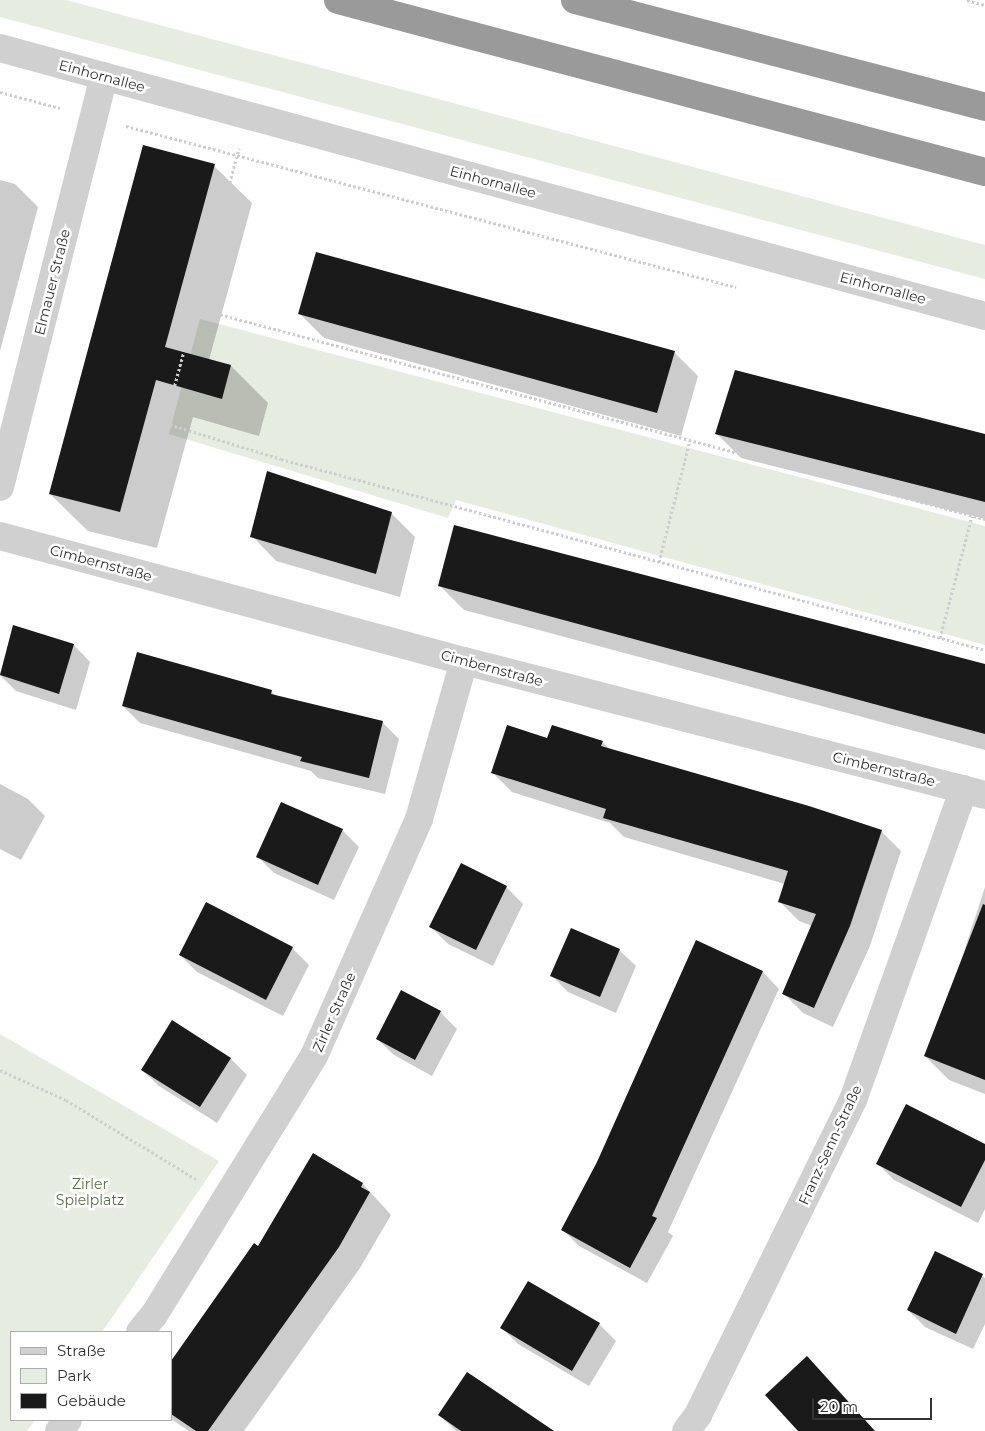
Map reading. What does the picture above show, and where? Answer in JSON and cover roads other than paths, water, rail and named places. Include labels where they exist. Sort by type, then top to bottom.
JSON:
[{"type":"highway","points":[[576,0],[985,107]]},
{"type":"highway","points":[[335,1],[985,172]]},
{"type":"street","name":"Einhornallee","points":[[0,48],[985,316]]},
{"type":"street","name":"Elmauer Straße","points":[[0,487],[104,76]]},
{"type":"street","name":"Cimbernstraße","points":[[0,536],[464,661],[974,792]]},
{"type":"street","name":"Zirler Straße","points":[[141,1331],[154,1315],[314,1056],[419,819],[464,661]]},
{"type":"street","name":"Franz-Senn-Straße","points":[[699,1425],[853,1100],[974,792]]},
{"type":"street","points":[[59,1431],[67,1421]]},
{"type":"park label","name":"Zirler Spielplatz","points":[[90,1192]]}]
